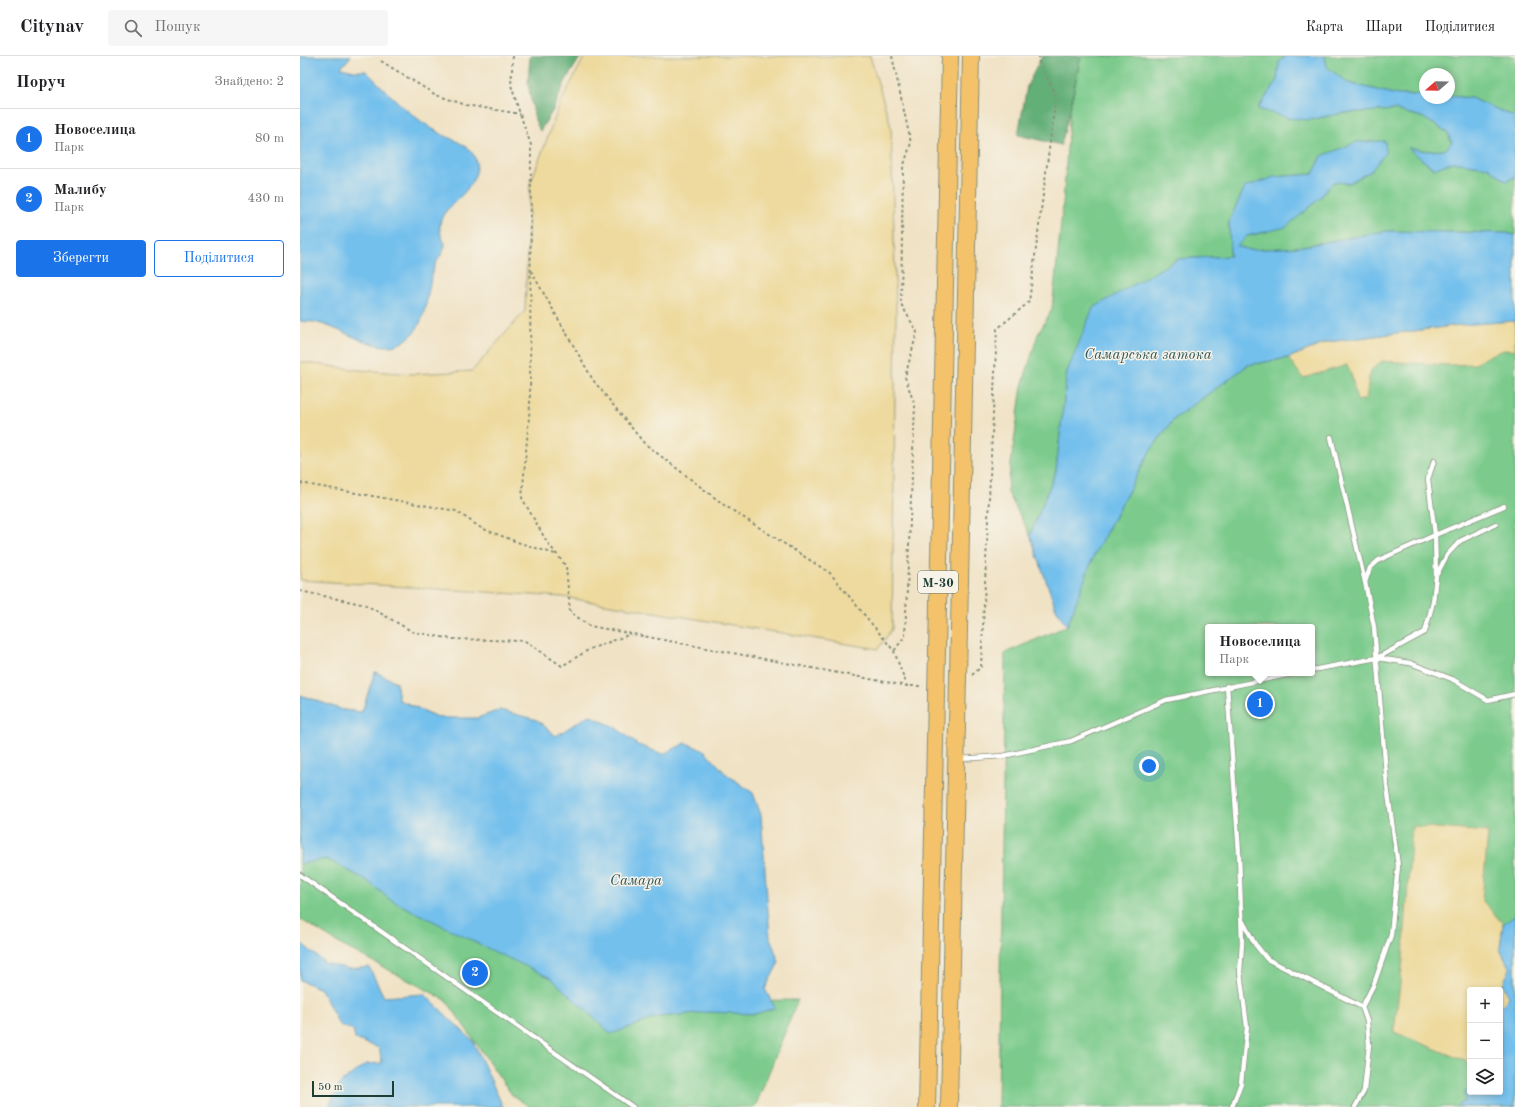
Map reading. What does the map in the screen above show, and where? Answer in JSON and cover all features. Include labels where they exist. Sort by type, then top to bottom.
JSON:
[{"type":"highway","name":"М-30","points":[[927,1107],[950,56]]},
{"type":"highway","name":"М-30","points":[[949,1107],[971,56]]},
{"type":"lane","points":[[1331,437],[1374,627],[1387,786],[1398,866],[1391,935],[1374,984],[1362,1007]]},
{"type":"lane","points":[[1315,669],[1377,658],[1425,632],[1433,602],[1436,576],[1435,535],[1428,479],[1434,461]]},
{"type":"lane","points":[[1365,582],[1370,568],[1380,560],[1504,506]]},
{"type":"lane","points":[[1436,576],[1446,555],[1460,541],[1496,524]]},
{"type":"lane","points":[[1377,658],[1410,663],[1452,679],[1488,700],[1515,694]]},
{"type":"lane","points":[[956,759],[1003,756],[1071,741],[1166,700],[1280,676]]},
{"type":"lane","points":[[1227,686],[1239,853],[1242,943],[1240,972],[1247,1027],[1241,1083],[1232,1107]]},
{"type":"lane","points":[[300,875],[633,1107]]},
{"type":"lane","points":[[1241,918],[1255,944],[1267,959],[1362,1007],[1367,1021],[1369,1045],[1364,1091],[1355,1107]]},
{"type":"path","points":[[513,56],[511,85],[531,145],[530,405],[522,498],[546,542],[566,566],[570,612],[590,626],[907,686],[936,686]]},
{"type":"path","points":[[892,56],[911,143],[903,168],[901,304],[917,332],[905,377],[915,406],[905,636],[894,651]]},
{"type":"path","points":[[958,688],[981,667],[997,329],[1029,302],[1056,96],[1039,62],[1038,56]]},
{"type":"path","points":[[380,61],[436,95],[466,105],[520,114]]},
{"type":"path","points":[[531,270],[593,380],[644,443],[724,505],[830,573],[894,651],[907,686]]},
{"type":"path","points":[[300,483],[456,511],[481,528],[520,543],[556,554]]},
{"type":"path","points":[[300,591],[366,605],[413,632],[453,639],[525,641],[562,666],[590,649],[632,634]]},
{"type":"green space","points":[[530,56],[581,56],[565,82],[553,110],[540,131],[535,120],[528,84]]},
{"type":"green space","points":[[1042,56],[1081,56],[1061,145],[1018,135],[1027,86]]},
{"type":"green space","points":[[1081,56],[1286,56],[1279,62],[1277,80],[1258,108],[1309,120],[1343,113],[1395,110],[1422,117],[1447,132],[1452,142],[1445,150],[1427,151],[1409,148],[1433,169],[1452,162],[1488,167],[1506,181],[1515,177],[1515,235],[1506,233],[1385,231],[1298,247],[1250,250],[1237,246],[1247,236],[1266,232],[1318,200],[1333,182],[1349,183],[1371,171],[1322,156],[1313,174],[1274,177],[1229,221],[1230,256],[1178,259],[1067,372],[1056,471],[1030,535],[1007,491],[1022,386],[1038,334],[1052,309],[1063,204],[1070,109]]},
{"type":"green space","points":[[1325,56],[1515,56],[1515,117],[1471,98],[1455,97],[1455,68],[1419,68],[1419,95],[1398,95],[1348,83],[1326,67]]},
{"type":"green space","points":[[1515,321],[1515,1107],[998,1107],[1005,653],[1067,626],[1094,555],[1150,451],[1174,419],[1248,365],[1288,358],[1328,342]]},
{"type":"green space","points":[[375,672],[396,682],[399,700],[440,718],[608,1002],[798,1000],[755,1107],[530,1107],[512,1095],[446,1000],[343,946],[300,919],[300,695],[343,710],[362,712]]},
{"type":"sand","points":[[585,56],[870,56],[891,127],[896,310],[892,629],[878,649],[563,597],[300,580],[300,362],[359,370],[413,374],[472,371],[525,311],[530,184],[561,102]]},
{"type":"sand","points":[[1512,320],[1515,321],[1515,351],[1507,349],[1492,354],[1475,364],[1448,365],[1382,361],[1370,371],[1366,399],[1357,401],[1352,377],[1347,365],[1303,378],[1288,358],[1328,342],[1460,325]]},
{"type":"sand","points":[[1412,826],[1488,832],[1482,900],[1503,924],[1500,949],[1510,969],[1503,984],[1510,997],[1503,1005],[1503,987],[1467,987],[1467,1062],[1394,1032],[1403,960]]},
{"type":"water","points":[[300,56],[351,56],[341,68],[354,71],[366,71],[402,106],[422,122],[467,148],[473,154],[476,162],[474,178],[470,185],[442,217],[440,230],[445,246],[435,265],[422,319],[410,336],[401,343],[392,346],[382,346],[318,323],[300,321]]},
{"type":"water","points":[[1286,56],[1325,56],[1327,67],[1348,83],[1398,95],[1419,95],[1419,104],[1455,104],[1455,97],[1471,98],[1515,117],[1515,177],[1506,181],[1488,167],[1452,162],[1434,169],[1408,148],[1427,151],[1445,150],[1452,142],[1447,132],[1422,117],[1395,110],[1343,113],[1309,120],[1288,118],[1258,109],[1277,80],[1279,62]]},
{"type":"water","name":"Самарська затока","points":[[1385,141],[1386,152],[1371,171],[1349,183],[1333,182],[1318,200],[1286,227],[1247,236],[1237,246],[1250,250],[1298,247],[1385,231],[1506,233],[1515,235],[1515,321],[1460,325],[1328,342],[1288,358],[1248,365],[1174,419],[1150,451],[1094,555],[1067,626],[1056,609],[1030,535],[1056,471],[1067,372],[1093,308],[1178,259],[1230,256],[1229,221],[1245,187],[1274,177],[1313,174],[1322,156],[1357,142]]},
{"type":"water","name":"Самара","points":[[375,672],[396,682],[399,700],[440,718],[477,718],[500,710],[537,720],[556,736],[589,715],[615,727],[638,745],[663,754],[686,743],[705,751],[725,773],[753,793],[761,815],[770,938],[779,962],[765,989],[775,1008],[755,1014],[708,1012],[658,1017],[611,1034],[551,978],[391,900],[366,880],[327,859],[300,864],[300,695],[343,710],[362,712]]},
{"type":"water","points":[[1515,916],[1515,1107],[1456,1107],[1465,1101],[1465,1092],[1467,1091],[1467,1095],[1503,1095],[1503,1004],[1509,997],[1503,984],[1510,969],[1500,949],[1503,924]]},
{"type":"water","points":[[300,942],[325,963],[349,969],[369,967],[384,997],[424,994],[473,1041],[503,1107],[328,1107],[341,1082],[366,1064],[382,1063],[379,1048],[355,1039],[353,1030],[339,1025],[321,989],[300,980]]},
{"type":"place","name":"Новоселица","points":[[1260,704]]},
{"type":"place","name":"Малибу","points":[[475,973]]}]
